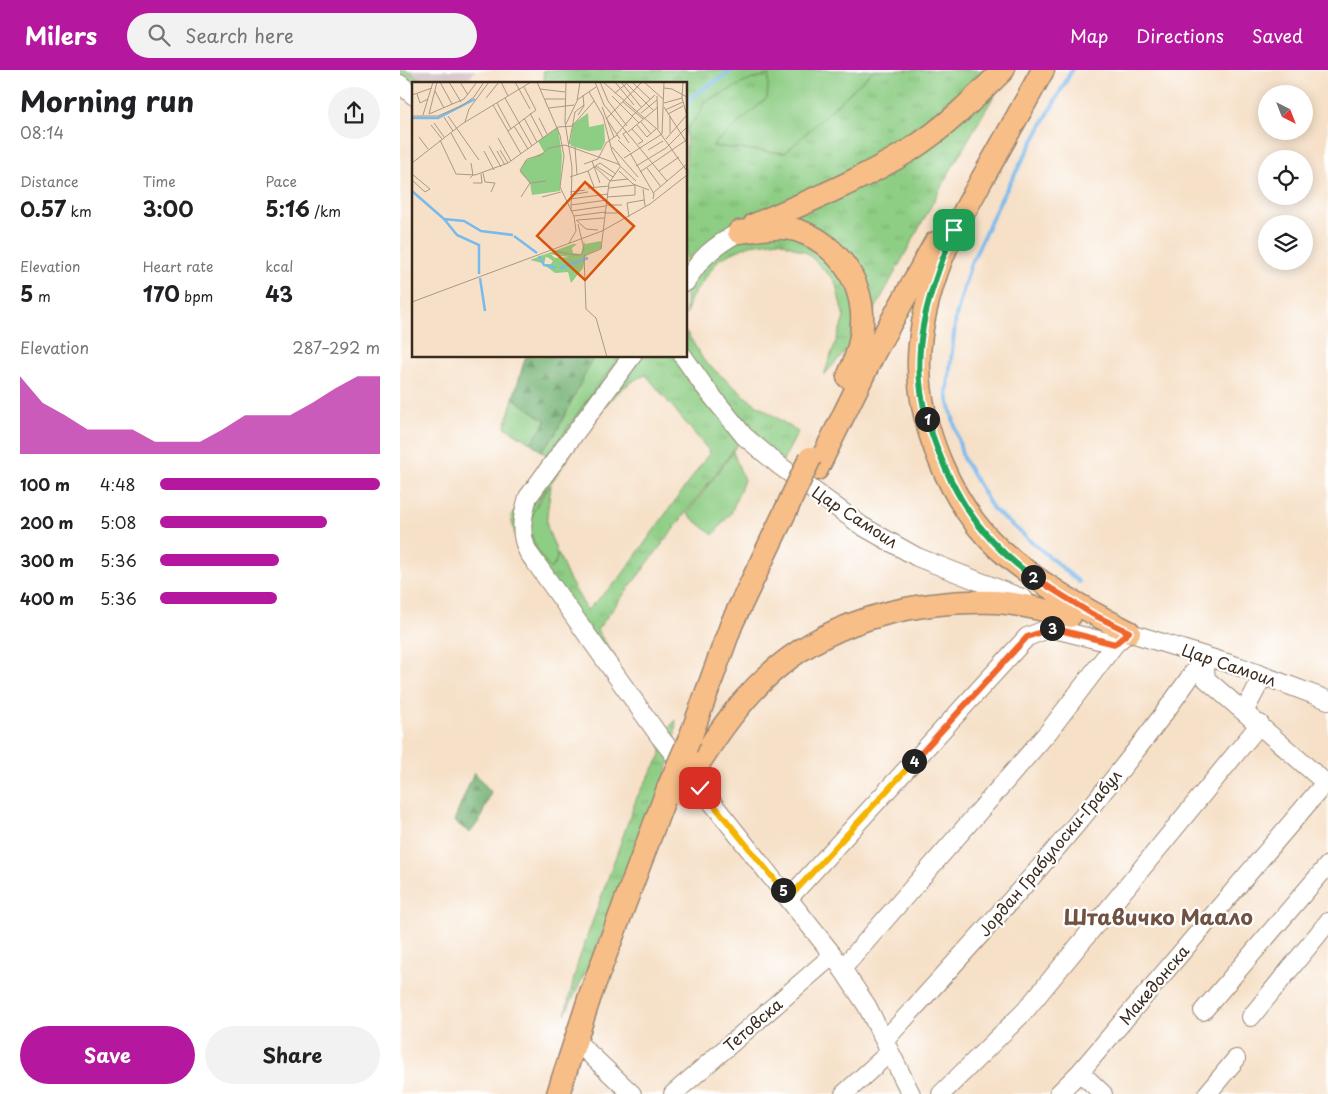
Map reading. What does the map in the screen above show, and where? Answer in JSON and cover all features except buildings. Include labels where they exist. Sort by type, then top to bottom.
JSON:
[{"type":"main road","points":[[739,232],[869,174],[911,149],[950,121],[1003,70]]},
{"type":"main road","points":[[683,790],[690,738],[732,623],[814,463],[1032,70]]},
{"type":"main road","points":[[1043,70],[954,230],[935,275],[922,329],[919,359],[921,389],[926,414],[943,467],[958,496],[977,525],[998,548],[1031,575],[1092,614],[1122,638]]},
{"type":"main road","points":[[739,232],[778,228],[797,230],[824,244],[842,260],[858,286],[862,307],[862,333],[856,360],[814,463]]},
{"type":"main road","points":[[558,1094],[576,1040],[683,790],[718,734],[742,704],[778,667],[806,647],[878,614],[913,608],[997,602],[1070,616]]},
{"type":"street","points":[[400,84],[412,94]]},
{"type":"street","points":[[688,279],[695,267],[712,248],[739,232]]},
{"type":"street","points":[[631,358],[528,497],[522,516],[522,538],[528,552],[615,674],[683,790],[789,898],[837,962],[867,1006],[888,1046],[907,1092]]},
{"type":"street","name":"Цар Самоил","points":[[685,358],[704,386],[744,436],[780,466],[862,526],[917,557],[1122,638],[1204,657],[1328,700]]},
{"type":"street","points":[[789,898],[1027,637],[1050,628],[1122,638]]},
{"type":"street","points":[[837,962],[1049,731],[1122,638]]},
{"type":"street","points":[[1204,657],[1206,679],[1327,784]]},
{"type":"street","name":"Јордан Грабулоски-Грабул","points":[[888,1046],[1034,876],[1161,720],[1204,657]]},
{"type":"street","points":[[1244,712],[1263,676]]},
{"type":"street","points":[[941,1094],[1025,1011],[1260,724]]},
{"type":"street","name":"Македонска","points":[[1058,1094],[1080,1072],[1327,784]]},
{"type":"street","points":[[1203,1010],[1328,864]]},
{"type":"street","points":[[1251,1018],[1328,922]]},
{"type":"street","name":"Тетовска","points":[[673,1094],[837,962]]},
{"type":"street","points":[[576,1040],[632,1094]]},
{"type":"street","points":[[844,1094],[888,1046]]},
{"type":"street","points":[[1207,1094],[1236,1059]]},
{"type":"street","points":[[1080,1072],[1103,1094]]},
{"type":"shaded area","points":[[407,70],[476,70],[467,82],[424,82]]},
{"type":"green space","points":[[400,70],[407,70],[424,82],[412,82],[412,94],[400,84]]},
{"type":"green space","points":[[543,70],[733,70],[697,93],[688,102],[688,82],[545,82]]},
{"type":"green space","points":[[733,70],[874,70],[785,153],[712,146],[767,98],[769,75],[751,80],[704,101],[701,112],[688,128],[688,102],[697,93]]},
{"type":"green space","points":[[874,70],[1009,70],[950,171],[862,333],[824,375],[844,318],[835,281],[807,253],[779,241],[750,245],[719,259],[691,298],[688,308],[688,127],[704,101],[721,95],[750,78],[770,75],[768,98],[713,146],[785,153]]},
{"type":"green space","points":[[688,334],[704,361],[747,398],[798,432],[780,466],[744,436],[597,630],[615,657],[607,663],[539,566],[522,564],[511,517],[547,456],[618,358],[688,358]],"holes":[[[646,375],[710,452],[619,579],[587,610],[568,577],[558,553],[554,566],[537,501],[587,430],[615,395],[630,383]]]},
{"type":"green space","points":[[525,358],[593,358],[555,435],[541,451],[531,443],[546,421],[513,398]]},
{"type":"green space","points":[[593,358],[618,358],[547,456],[541,451],[555,435]]},
{"type":"green space","points":[[513,398],[546,421],[531,443],[505,427]]},
{"type":"green space","points":[[733,452],[744,480],[731,513],[713,535],[687,514]]},
{"type":"green space","points":[[551,485],[547,525],[557,553],[557,559],[550,569],[536,547],[531,527],[536,507]]},
{"type":"green space","points":[[676,720],[667,772],[655,805],[602,935],[565,1014],[578,962],[637,797],[661,755],[660,737]]},
{"type":"green space","points":[[474,772],[491,792],[480,820],[470,833],[454,821]]},
{"type":"waterway","points":[[688,102],[697,93],[733,70]]},
{"type":"waterway","points":[[1072,70],[1000,201],[970,266],[956,316],[947,395],[963,458],[993,509],[1079,582]]},
{"type":"district","name":"Штавичко Маало","points":[[1158,918]]},
{"type":"route","points":[[700,788],[789,898],[1027,637],[1050,628],[1115,644],[1129,632],[1092,614],[1069,600],[1031,575],[998,548],[977,525],[958,496],[943,467],[926,414],[921,389],[919,359],[925,308],[935,275],[954,230]]}]
